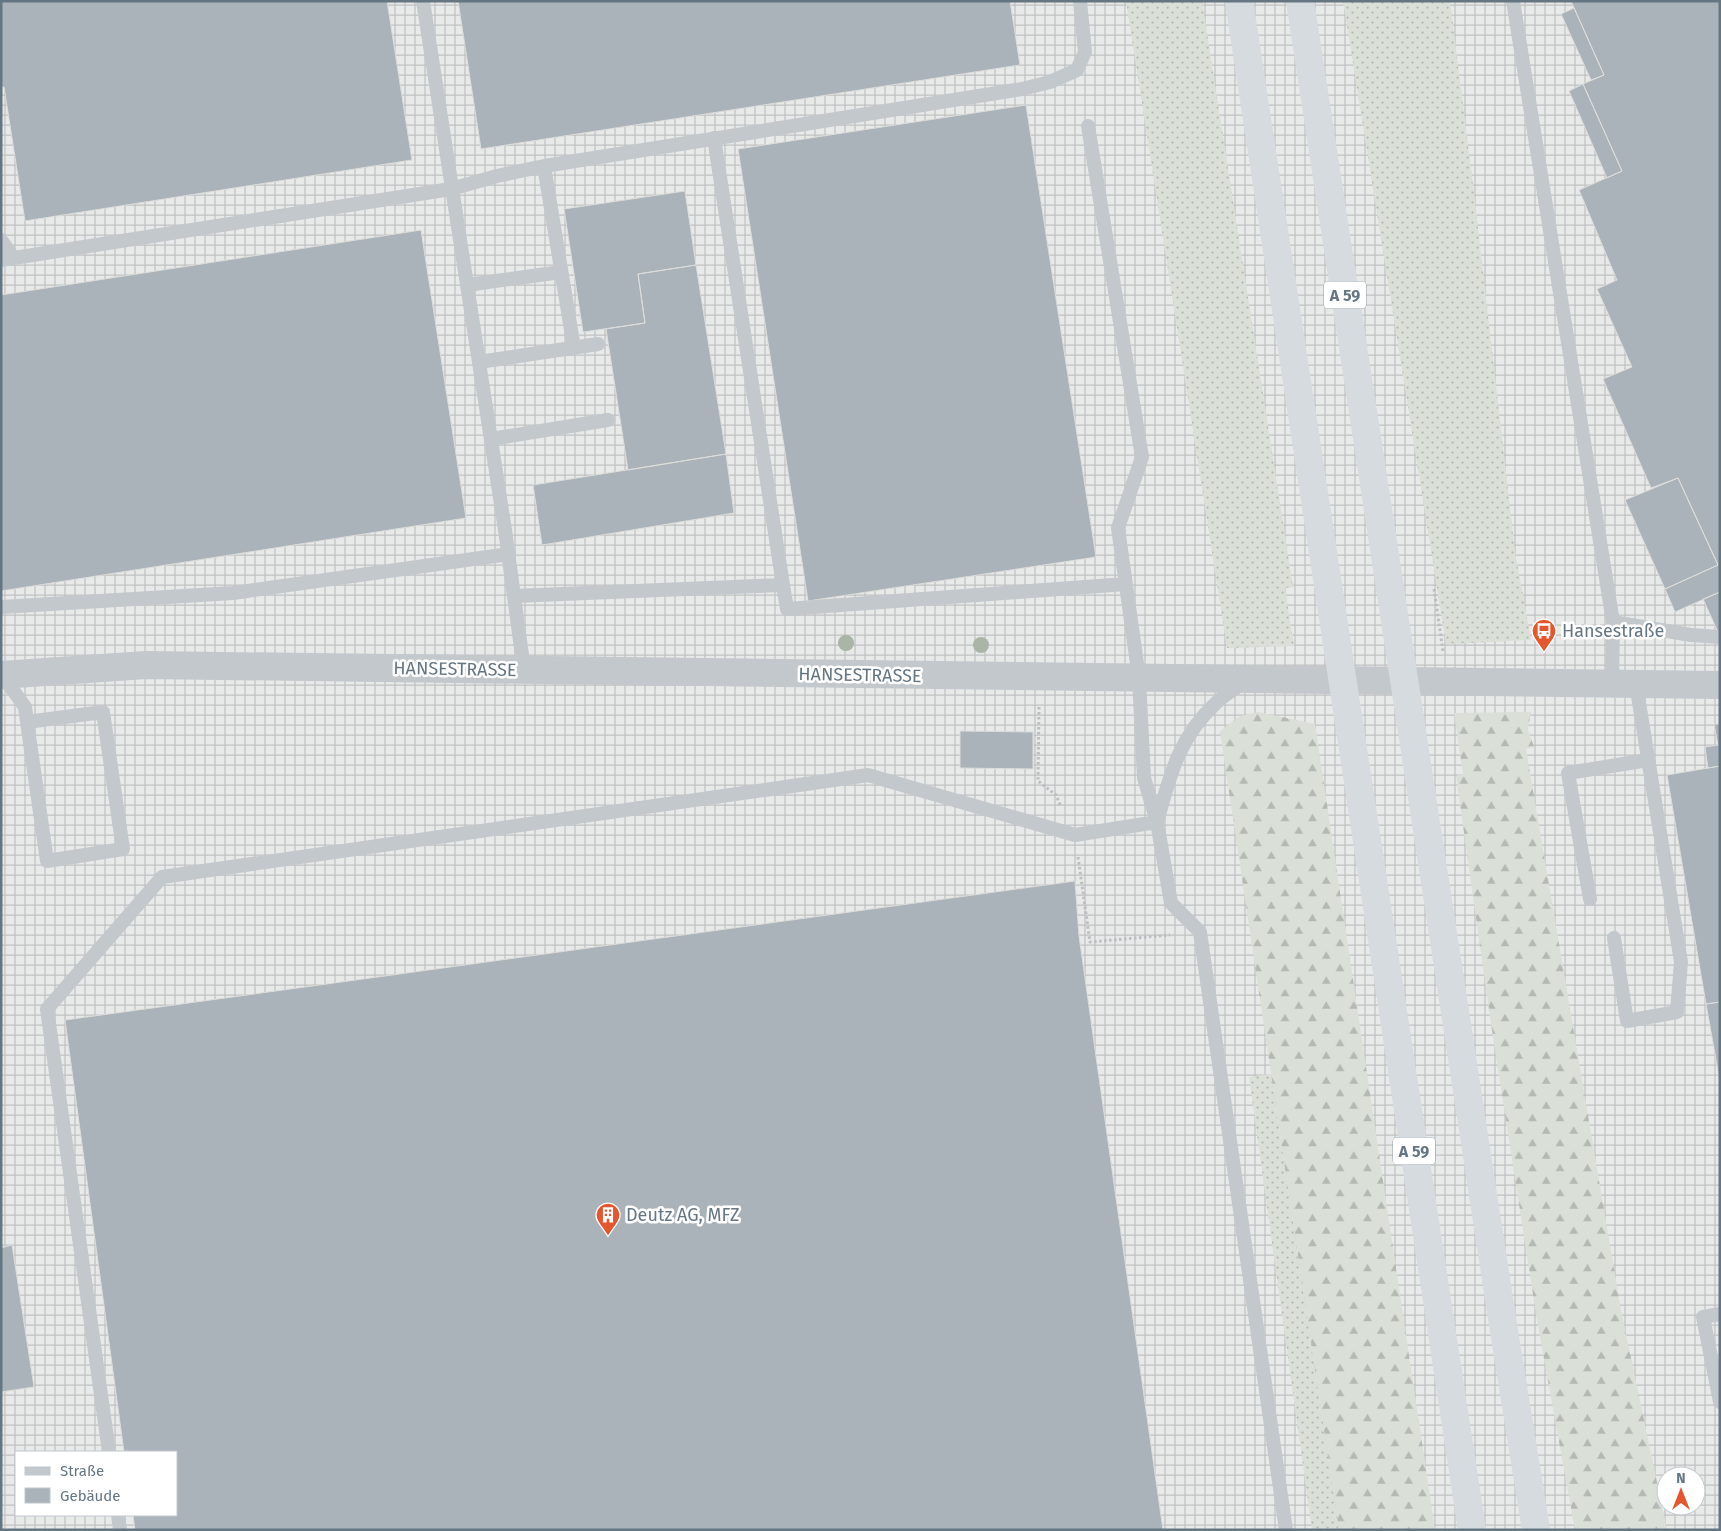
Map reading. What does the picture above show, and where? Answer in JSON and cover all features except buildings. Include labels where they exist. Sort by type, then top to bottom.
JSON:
[{"type":"highway","name":"A 59","points":[[1239,1],[1472,1530]]},
{"type":"highway","name":"A 59","points":[[1300,1],[1536,1530]]},
{"type":"street","name":"HANSESTRASSE","points":[[1,675],[146,665],[1720,685]]},
{"type":"lane","points":[[423,1],[451,190],[468,285],[524,670]]},
{"type":"lane","points":[[1,240],[8,259],[451,190],[497,176],[544,166],[1022,89],[1050,82],[1076,70],[1085,52],[1080,1]]},
{"type":"lane","points":[[1513,1],[1613,622],[1624,684],[1648,760],[1681,962],[1677,1012],[1627,1022],[1614,938]]},
{"type":"lane","points":[[1088,126],[1142,457],[1118,528],[1139,678],[1144,778],[1157,822],[1171,903],[1200,932],[1286,1530]]},
{"type":"lane","points":[[714,138],[787,609],[1126,584]]},
{"type":"lane","points":[[544,166],[574,348]]},
{"type":"lane","points":[[468,285],[561,272]]},
{"type":"lane","points":[[479,362],[598,344]]},
{"type":"lane","points":[[491,438],[608,420]]},
{"type":"lane","points":[[1,607],[233,593],[508,554]]},
{"type":"lane","points":[[514,596],[783,584]]},
{"type":"lane","points":[[1613,622],[1691,635],[1720,637]]},
{"type":"lane","points":[[1,675],[25,707],[27,722],[47,861],[123,849],[103,712],[27,722]]},
{"type":"lane","points":[[1157,822],[1175,762],[1192,730],[1216,702],[1247,680]]},
{"type":"lane","points":[[1590,899],[1568,774],[1648,760]]},
{"type":"lane","points":[[109,1451],[47,1009],[162,876],[868,774],[1075,835],[1157,822]]},
{"type":"lane","points":[[1720,1314],[1703,1317],[1720,1402]]},
{"type":"lane","points":[[118,1516],[120,1530]]},
{"type":"path","points":[[1434,589],[1443,647]]},
{"type":"shaded area","points":[[1,1],[1720,1],[1720,1530],[1,1530]]},
{"type":"green space","points":[[1126,1],[1202,1],[1293,587],[1285,588],[1294,646],[1227,648]]},
{"type":"green space","points":[[1343,1],[1450,1],[1515,552],[1531,640],[1446,644]]},
{"type":"green space","points":[[1258,712],[1315,724],[1435,1530],[1339,1530],[1220,731],[1240,716]]},
{"type":"green space","points":[[1531,712],[1528,729],[1534,747],[1526,749],[1621,1310],[1656,1477],[1656,1516],[1664,1516],[1667,1530],[1575,1530],[1537,1320],[1491,1024],[1456,776],[1463,774],[1454,713]]},
{"type":"green space","points":[[1271,1074],[1339,1530],[1312,1530],[1249,1077]]},
{"type":"place","name":"Hansestraße","points":[[1544,652]]},
{"type":"place","name":"Deutz AG, MFZ","points":[[608,1236]]}]
